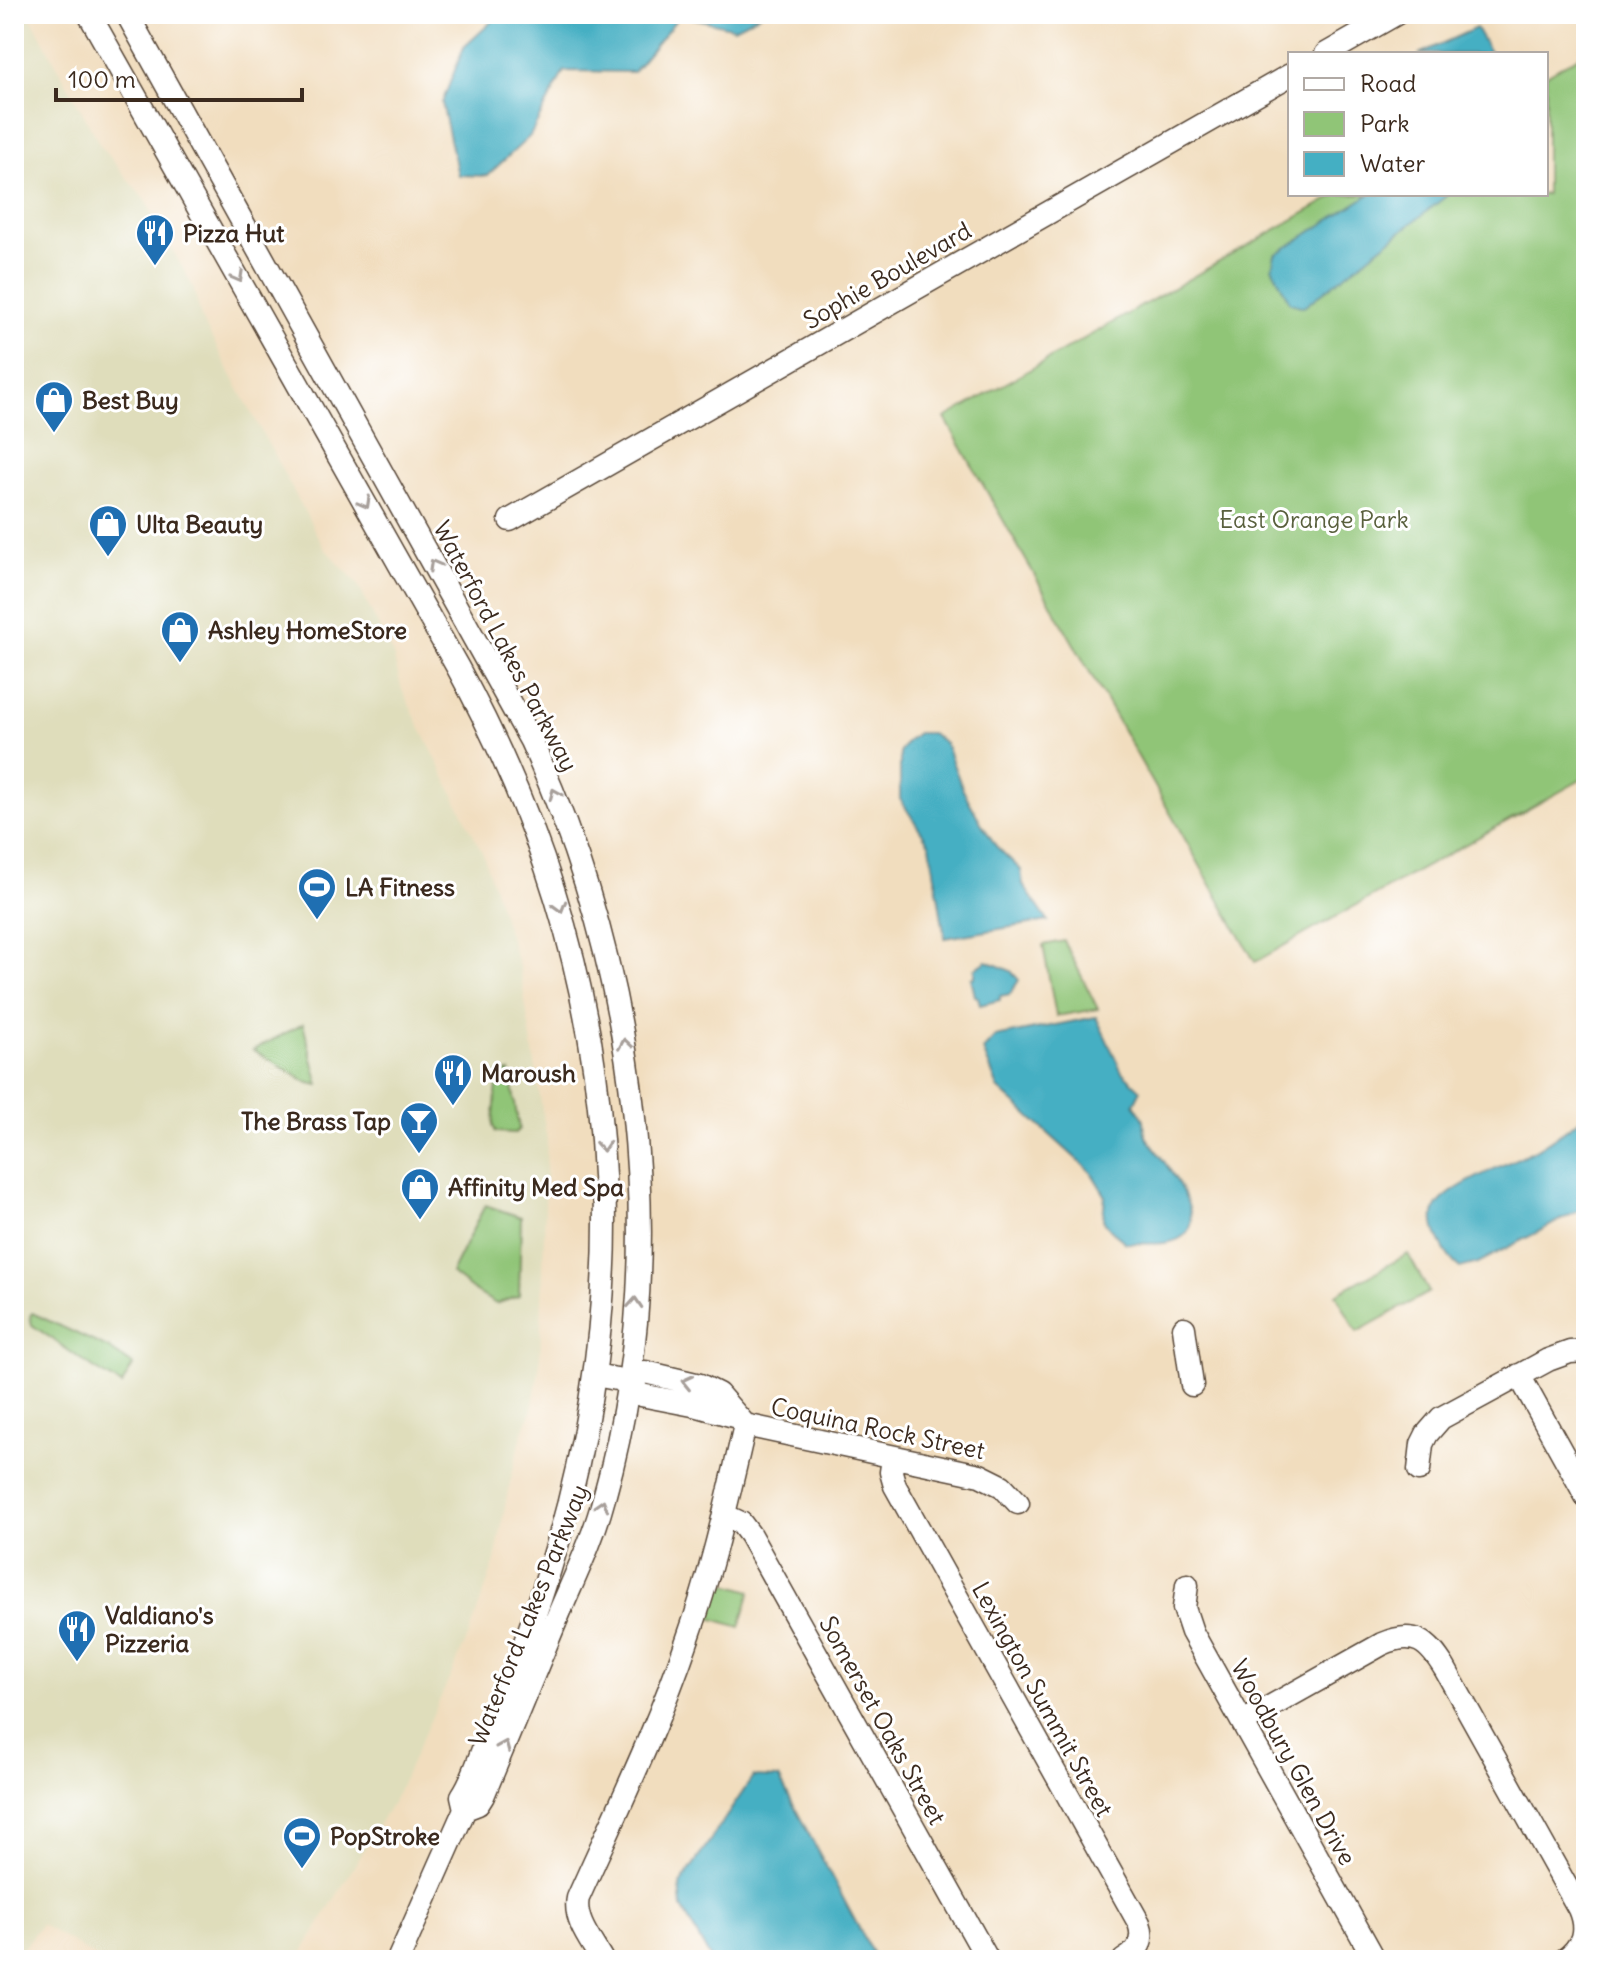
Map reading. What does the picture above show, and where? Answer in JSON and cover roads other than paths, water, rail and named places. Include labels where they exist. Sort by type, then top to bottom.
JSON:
[{"type":"street","name":"Waterford Lakes Parkway","points":[[89,14],[486,719],[534,830],[554,887],[574,958],[596,1078],[604,1168],[604,1290],[595,1375],[581,1451],[556,1552],[519,1659],[462,1796],[465,1809],[398,1960]]},
{"type":"street","name":"Waterford Lakes Parkway","points":[[127,14],[531,741],[558,799],[578,855],[606,952],[625,1043],[637,1161],[637,1281],[627,1381],[611,1469],[593,1531],[483,1796],[478,1804],[465,1809]]},
{"type":"street","points":[[1330,52],[1396,14]]},
{"type":"street","name":"Sophie Boulevard","points":[[510,520],[1288,76]]},
{"type":"street","points":[[164,146],[199,168],[264,286],[288,302]]},
{"type":"street","points":[[574,958],[606,952]]},
{"type":"street","points":[[1184,1328],[1192,1385]]},
{"type":"street","points":[[1419,1470],[1422,1444],[1441,1418],[1558,1355],[1586,1351]]},
{"type":"street","name":"Coquina Rock Street","points":[[595,1375],[627,1381],[645,1372],[700,1385],[718,1394],[741,1421],[991,1479],[1018,1503]]},
{"type":"street","points":[[1519,1375],[1586,1496]]},
{"type":"street","points":[[602,1960],[580,1921],[578,1898],[681,1660],[705,1588],[724,1515],[741,1421]]},
{"type":"street","name":"Lexington Summit Street","points":[[893,1458],[891,1472],[895,1486],[1139,1923],[1141,1942],[1135,1953],[1124,1960]]},
{"type":"street","name":"Somerset Oaks Street","points":[[724,1515],[741,1523],[750,1535],[988,1960]]},
{"type":"street","name":"Woodbury Glen Drive","points":[[1187,1585],[1184,1608],[1187,1620],[1375,1960]]},
{"type":"street","points":[[1243,1722],[1382,1644],[1403,1637],[1423,1642],[1445,1669],[1579,1909],[1584,1925],[1582,1941],[1564,1960]]},
{"type":"water","points":[[500,14],[761,14],[734,28],[680,15],[633,72],[564,71],[530,136],[487,176],[458,175],[442,103],[464,47]]},
{"type":"water","points":[[1476,28],[1490,52],[1423,52]]},
{"type":"water","points":[[1367,196],[1446,196],[1304,307],[1290,303],[1272,267],[1275,255]]},
{"type":"water","points":[[918,733],[931,733],[945,743],[963,790],[980,821],[996,846],[1021,870],[1023,885],[1048,921],[945,938],[930,845],[900,799],[900,752],[907,741]]},
{"type":"water","points":[[987,961],[1011,971],[1019,980],[1010,994],[980,1005],[971,978],[975,977],[975,969]]},
{"type":"water","points":[[1096,1017],[1122,1072],[1141,1090],[1134,1104],[1144,1120],[1146,1136],[1174,1177],[1189,1209],[1190,1224],[1185,1235],[1170,1242],[1126,1243],[1114,1233],[1103,1220],[1105,1195],[1091,1172],[998,1088],[983,1050],[995,1037]]},
{"type":"water","points":[[1586,1115],[1586,1207],[1478,1263],[1460,1268],[1444,1249],[1436,1232],[1434,1215],[1442,1200],[1466,1183],[1542,1146]]},
{"type":"water","points":[[753,1777],[779,1778],[876,1960],[711,1960],[682,1908],[680,1885]]},
{"type":"place","name":"Pizza Hut","points":[[155,267]]},
{"type":"place","name":"Best Buy","points":[[54,434]]},
{"type":"place","name":"Ulta Beauty","points":[[108,558]]},
{"type":"place","name":"Ashley HomeStore","points":[[180,664]]},
{"type":"place","name":"LA Fitness","points":[[317,921]]},
{"type":"place","name":"Maroush","points":[[453,1107]]},
{"type":"place","name":"The Brass Tap","points":[[419,1155]]},
{"type":"place","name":"Affinity Med Spa","points":[[420,1221]]},
{"type":"place","name":"Valdiano's Pizzeria","points":[[77,1663]]},
{"type":"place","name":"PopStroke","points":[[302,1870]]},
{"type":"park label","name":"East Orange Park","points":[[1314,519]]}]
